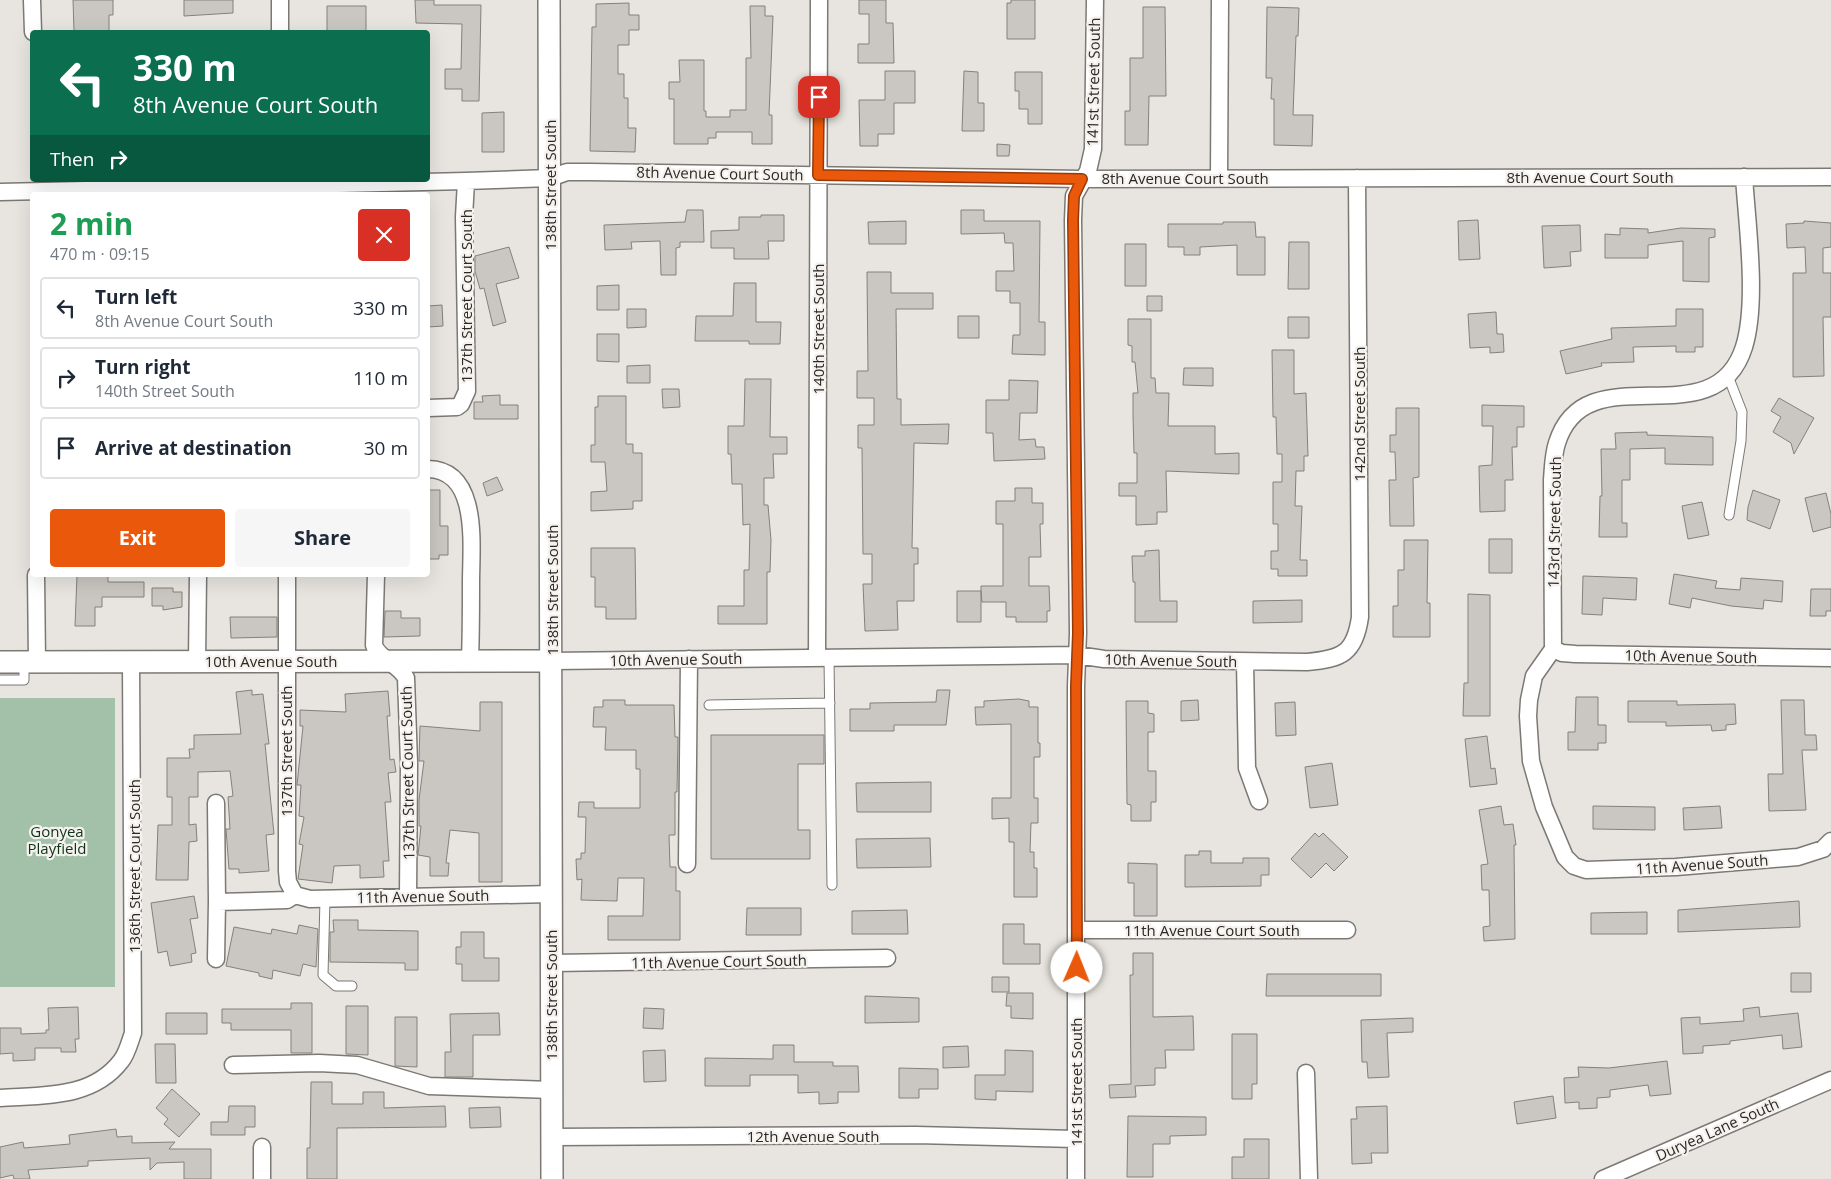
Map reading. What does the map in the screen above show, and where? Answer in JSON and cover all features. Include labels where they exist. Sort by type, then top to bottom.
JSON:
[{"type":"street","points":[[32,0],[33,30]]},
{"type":"street","points":[[280,0],[280,30]]},
{"type":"street","name":"138th Street South","points":[[549,0],[552,1179]]},
{"type":"street","name":"140th Street South","points":[[819,0],[818,175],[823,658]]},
{"type":"street","name":"141st Street South","points":[[1076,1179],[1078,930],[1073,220],[1074,196],[1088,171],[1093,149],[1095,0]]},
{"type":"street","points":[[1219,178],[1220,0]]},
{"type":"street","name":"8th Avenue Court South","points":[[0,192],[33,189],[280,187],[355,190],[466,181],[550,178],[567,172],[1082,179],[1831,177]]},
{"type":"street","name":"143rd Street South","points":[[1552,648],[1554,453],[1562,430],[1570,418],[1580,410],[1608,398],[1691,394],[1718,385],[1728,376],[1744,348],[1749,316],[1749,246],[1744,177]]},
{"type":"street","name":"142nd Street South","points":[[1349,649],[1359,630],[1360,617],[1356,178]]},
{"type":"street","name":"137th Street Court South","points":[[430,408],[457,407],[461,404],[467,391],[464,217],[466,181]]},
{"type":"street","points":[[430,469],[448,474],[459,486],[468,509],[472,538],[470,660]]},
{"type":"street","points":[[31,662],[36,577]]},
{"type":"street","points":[[197,661],[198,577]]},
{"type":"street","name":"137th Street South","points":[[287,577],[287,871],[288,882],[295,894]]},
{"type":"street","name":"137th Street Court South","points":[[376,577],[374,645],[379,653],[401,669],[406,678],[409,764],[408,896]]},
{"type":"street","name":"10th Avenue South","points":[[1552,648],[1562,653],[1575,654],[1831,658]]},
{"type":"street","name":"11th Avenue South","points":[[1552,648],[1534,676],[1529,700],[1528,716],[1532,761],[1536,782],[1556,837],[1565,857],[1574,866],[1595,872],[1798,857],[1814,853],[1830,842]]},
{"type":"street","name":"10th Avenue South","points":[[0,662],[552,661],[1077,655],[1104,659],[1244,662],[1324,660],[1340,656],[1349,649]]},
{"type":"street","points":[[687,864],[689,659]]},
{"type":"street","name":"136th Street Court South","points":[[0,1098],[72,1092],[88,1088],[97,1083],[121,1061],[133,1032],[131,662]]},
{"type":"street","points":[[1244,662],[1248,768],[1259,801]]},
{"type":"street","points":[[216,803],[216,959]]},
{"type":"street","points":[[217,902],[287,900],[295,894]]},
{"type":"street","name":"11th Avenue South","points":[[295,894],[310,899],[325,899],[551,894]]},
{"type":"street","name":"11th Avenue Court South","points":[[1078,930],[1347,930]]},
{"type":"street","name":"11th Avenue Court South","points":[[552,963],[887,958]]},
{"type":"street","points":[[233,1065],[318,1063],[357,1065],[429,1086],[551,1090]]},
{"type":"street","points":[[1306,1074],[1309,1179]]},
{"type":"street","name":"Duryea Lane South","points":[[1603,1179],[1831,1080]]},
{"type":"street","name":"12th Avenue South","points":[[552,1137],[916,1135],[1075,1139]]},
{"type":"street","points":[[262,1147],[262,1179]]},
{"type":"lane","points":[[1728,376],[1742,412],[1741,441],[1729,515]]},
{"type":"lane","points":[[823,658],[830,703],[832,885]]},
{"type":"lane","points":[[0,680],[24,680],[31,662]]},
{"type":"lane","points":[[710,704],[830,703]]},
{"type":"lane","points":[[325,899],[323,976],[336,986],[352,986]]},
{"type":"green space","name":"Gonyea Playfield","points":[[0,698],[115,698],[115,987],[0,987]]},
{"type":"building","points":[[73,0],[113,0],[113,15],[109,15],[109,30],[74,30]]},
{"type":"building","points":[[184,0],[233,0],[233,13],[184,16]]},
{"type":"building","points":[[415,0],[434,0],[434,5],[481,5],[479,101],[462,101],[462,89],[445,89],[445,69],[461,69],[462,24],[416,23]]},
{"type":"building","points":[[859,0],[886,0],[886,23],[893,23],[894,63],[858,63],[858,44],[869,44],[869,14],[859,14]]},
{"type":"building","points":[[1011,0],[1035,0],[1035,39],[1007,39],[1007,3],[1011,3]]},
{"type":"building","points":[[629,3],[629,15],[639,15],[639,30],[629,30],[629,45],[618,45],[618,74],[624,74],[624,98],[628,98],[628,128],[636,128],[635,152],[590,151],[592,27],[596,27],[596,4]]},
{"type":"building","points":[[327,6],[366,6],[366,30],[327,30]]},
{"type":"building","points":[[750,6],[765,6],[765,16],[773,16],[769,115],[772,115],[772,144],[752,144],[752,132],[716,132],[716,138],[708,138],[708,144],[674,144],[674,99],[669,99],[669,82],[680,82],[679,60],[704,60],[704,111],[706,111],[706,117],[730,117],[730,110],[746,110],[746,58],[751,58]]},
{"type":"building","points":[[1143,7],[1165,7],[1166,96],[1149,96],[1148,145],[1125,145],[1125,111],[1130,111],[1130,58],[1143,58]]},
{"type":"building","points":[[1267,7],[1299,8],[1293,115],[1313,115],[1312,146],[1274,145],[1274,99],[1271,99],[1272,78],[1266,78]]},
{"type":"building","points":[[885,71],[915,71],[915,103],[894,103],[894,134],[878,134],[878,146],[860,146],[859,100],[885,100]]},
{"type":"building","points":[[964,71],[978,72],[978,103],[984,103],[984,131],[962,131]]},
{"type":"building","points":[[1015,72],[1042,72],[1042,124],[1028,124],[1028,109],[1019,109],[1019,91],[1015,91]]},
{"type":"building","points":[[504,112],[504,152],[482,152],[482,113]]},
{"type":"building","points":[[997,144],[1010,145],[1009,156],[997,156]]},
{"type":"building","points":[[687,210],[703,210],[704,242],[680,242],[680,247],[676,248],[676,275],[661,275],[660,241],[631,242],[632,249],[605,250],[604,225],[685,222]]},
{"type":"building","points":[[961,210],[984,210],[984,221],[1040,221],[1039,322],[1045,322],[1045,355],[1012,354],[1013,335],[1020,335],[1020,303],[1010,303],[1010,291],[996,291],[996,271],[1014,271],[1013,243],[1005,243],[1004,233],[961,234]]},
{"type":"building","points":[[761,215],[784,215],[784,241],[768,241],[769,259],[734,259],[734,248],[711,248],[711,231],[739,230],[739,217],[761,217]]},
{"type":"building","points":[[1478,220],[1480,259],[1459,260],[1458,221]]},
{"type":"building","points":[[906,221],[906,244],[869,244],[868,222]]},
{"type":"building","points":[[1804,221],[1831,223],[1831,247],[1823,248],[1823,273],[1831,273],[1831,317],[1823,317],[1824,376],[1793,377],[1793,273],[1806,273],[1805,247],[1787,248],[1786,224],[1804,223]]},
{"type":"building","points":[[1223,222],[1255,222],[1256,237],[1265,237],[1265,275],[1237,275],[1237,245],[1200,247],[1200,255],[1184,255],[1184,247],[1168,247],[1168,224],[1223,224]]},
{"type":"building","points":[[1580,225],[1581,251],[1570,252],[1571,266],[1544,268],[1542,226]]},
{"type":"building","points":[[1620,228],[1648,229],[1648,233],[1681,228],[1715,229],[1715,237],[1709,238],[1709,282],[1683,281],[1683,241],[1648,245],[1648,258],[1605,258],[1605,234],[1620,235]]},
{"type":"building","points":[[1289,242],[1309,242],[1309,289],[1288,289]]},
{"type":"building","points":[[1125,244],[1146,244],[1146,286],[1125,286]]},
{"type":"building","points":[[509,247],[519,278],[496,284],[506,322],[493,326],[484,288],[480,289],[475,271],[475,256]]},
{"type":"building","points":[[867,272],[891,272],[891,293],[933,293],[933,309],[896,309],[897,399],[901,399],[901,425],[949,424],[948,444],[914,443],[912,548],[918,548],[918,564],[914,564],[914,601],[897,601],[898,630],[865,631],[863,584],[872,584],[872,554],[863,554],[862,448],[858,448],[858,425],[874,425],[874,398],[857,398],[857,371],[868,371]]},
{"type":"building","points":[[734,283],[756,283],[756,322],[781,322],[780,344],[749,344],[749,341],[695,341],[696,316],[733,316]]},
{"type":"building","points":[[619,285],[619,310],[597,310],[597,286]]},
{"type":"building","points":[[1147,296],[1162,296],[1162,311],[1147,311]]},
{"type":"building","points":[[442,305],[443,326],[430,327],[430,306]]},
{"type":"building","points":[[627,309],[646,309],[646,327],[627,328]]},
{"type":"building","points":[[1676,309],[1703,309],[1703,347],[1695,347],[1695,352],[1676,352],[1676,346],[1633,347],[1634,362],[1601,363],[1602,366],[1566,374],[1560,351],[1612,339],[1611,328],[1676,326]]},
{"type":"building","points":[[1496,312],[1497,334],[1503,334],[1504,352],[1490,353],[1490,347],[1470,348],[1468,314]]},
{"type":"building","points":[[958,316],[979,316],[979,338],[958,338]]},
{"type":"building","points":[[1288,317],[1309,317],[1309,338],[1288,338]]},
{"type":"building","points":[[1128,319],[1151,319],[1151,378],[1155,378],[1156,393],[1169,393],[1168,426],[1215,426],[1215,454],[1239,453],[1239,474],[1166,471],[1167,512],[1157,512],[1157,524],[1136,525],[1136,496],[1119,496],[1119,483],[1137,483],[1137,453],[1134,453],[1133,393],[1138,393],[1135,362],[1132,362],[1132,346],[1128,345]]},
{"type":"building","points":[[597,334],[619,334],[619,362],[597,361]]},
{"type":"building","points":[[1272,350],[1294,350],[1294,394],[1306,393],[1308,456],[1304,456],[1304,471],[1296,471],[1295,506],[1302,506],[1300,560],[1307,560],[1307,576],[1278,576],[1278,569],[1271,569],[1271,551],[1278,551],[1278,524],[1273,524],[1273,482],[1282,482],[1282,454],[1277,454],[1276,417],[1273,417]]},
{"type":"building","points":[[650,365],[650,383],[627,383],[627,366]]},
{"type":"building","points":[[1184,368],[1213,368],[1213,386],[1183,385]]},
{"type":"building","points":[[745,379],[771,379],[770,437],[787,437],[787,454],[773,454],[774,478],[764,478],[764,505],[768,505],[771,540],[770,572],[767,572],[767,624],[718,624],[718,606],[744,606],[744,570],[749,570],[750,524],[743,525],[742,484],[732,484],[731,454],[728,454],[728,426],[744,426]]},
{"type":"building","points":[[1009,380],[1038,381],[1037,413],[1020,413],[1019,440],[1035,439],[1036,447],[1044,447],[1045,459],[994,461],[993,433],[986,433],[986,400],[1009,400]]},
{"type":"building","points":[[662,389],[679,389],[680,407],[663,408]]},
{"type":"building","points":[[500,395],[500,405],[518,405],[518,419],[474,419],[474,402],[483,402],[482,396]]},
{"type":"building","points":[[598,396],[626,396],[626,444],[633,444],[633,453],[642,453],[642,501],[633,501],[633,509],[591,511],[591,492],[607,491],[605,462],[591,462],[591,445],[595,445],[595,407],[598,407]]},
{"type":"building","points":[[1779,398],[1814,418],[1794,454],[1791,443],[1773,432],[1781,417],[1771,411]]},
{"type":"building","points":[[1482,405],[1524,406],[1524,427],[1517,427],[1517,447],[1512,447],[1513,480],[1505,480],[1505,511],[1480,512],[1479,466],[1492,465],[1493,426],[1482,426]]},
{"type":"building","points":[[1396,408],[1419,408],[1419,477],[1413,478],[1414,526],[1390,526],[1389,480],[1396,480],[1395,452],[1390,452],[1390,435],[1396,435]]},
{"type":"building","points":[[1647,432],[1647,435],[1713,437],[1713,465],[1665,464],[1665,448],[1630,449],[1630,480],[1622,480],[1622,523],[1627,523],[1627,537],[1599,537],[1600,496],[1602,496],[1601,449],[1616,449],[1615,433]]},
{"type":"building","points":[[497,477],[503,490],[487,496],[483,483]]},
{"type":"building","points":[[1015,488],[1032,488],[1032,503],[1043,503],[1043,524],[1040,524],[1041,557],[1029,557],[1029,586],[1049,586],[1050,611],[1047,611],[1047,622],[1016,622],[1016,617],[1006,617],[1006,602],[982,602],[981,586],[1003,586],[1003,524],[996,524],[996,501],[1015,501]]},
{"type":"building","points":[[430,490],[440,490],[440,526],[448,526],[448,555],[439,555],[439,559],[430,559]]},
{"type":"building","points":[[1753,490],[1780,500],[1770,529],[1747,520],[1748,507]]},
{"type":"building","points":[[1826,493],[1831,514],[1831,527],[1813,532],[1805,498]]},
{"type":"building","points":[[1702,502],[1709,535],[1688,539],[1682,506]]},
{"type":"building","points":[[1489,539],[1512,539],[1512,573],[1489,573]]},
{"type":"building","points":[[1404,540],[1428,540],[1427,603],[1430,603],[1430,637],[1393,637],[1393,606],[1398,606],[1398,570],[1404,570]]},
{"type":"building","points":[[591,548],[635,548],[636,619],[606,619],[606,607],[595,607],[595,577],[591,577]]},
{"type":"building","points":[[1159,550],[1160,601],[1177,601],[1177,622],[1135,622],[1135,582],[1133,582],[1132,556],[1145,556],[1145,551]]},
{"type":"building","points":[[1674,574],[1717,581],[1715,588],[1740,590],[1741,578],[1783,581],[1782,602],[1764,600],[1763,609],[1731,606],[1692,598],[1690,608],[1669,604]]},
{"type":"building","points":[[1583,576],[1637,578],[1636,600],[1603,598],[1602,615],[1582,614]]},
{"type":"building","points":[[77,577],[108,577],[108,582],[144,582],[144,597],[102,597],[102,607],[95,607],[95,626],[75,626]]},
{"type":"building","points":[[152,588],[173,588],[173,592],[182,592],[182,607],[163,610],[163,606],[152,606]]},
{"type":"building","points":[[1811,589],[1831,589],[1831,611],[1826,611],[1826,616],[1810,616]]},
{"type":"building","points":[[957,591],[981,591],[981,622],[957,622]]},
{"type":"building","points":[[1468,594],[1490,595],[1490,716],[1463,716],[1464,683],[1468,683]]},
{"type":"building","points":[[1302,600],[1302,622],[1253,623],[1253,601]]},
{"type":"building","points":[[385,611],[401,611],[401,618],[420,618],[420,636],[384,637]]},
{"type":"building","points":[[230,617],[277,617],[277,637],[231,638]]},
{"type":"building","points":[[252,690],[252,695],[263,694],[269,744],[265,744],[274,834],[266,835],[269,871],[239,873],[239,869],[229,869],[226,829],[230,829],[228,797],[233,796],[230,771],[198,772],[198,797],[189,797],[189,825],[196,824],[197,841],[189,842],[188,880],[156,880],[158,825],[172,825],[172,797],[167,797],[167,758],[190,758],[189,749],[194,749],[194,735],[241,734],[236,692]]},
{"type":"building","points":[[937,690],[950,690],[946,725],[894,725],[894,731],[850,731],[850,709],[870,709],[870,703],[936,702]]},
{"type":"building","points":[[388,691],[390,716],[387,716],[390,760],[394,759],[396,772],[388,773],[391,802],[385,802],[389,861],[383,861],[384,877],[360,878],[360,865],[334,866],[332,883],[298,879],[303,845],[299,844],[304,817],[299,816],[301,785],[297,785],[303,726],[300,726],[300,710],[346,712],[345,694]]},
{"type":"building","points":[[1576,697],[1598,697],[1598,725],[1606,725],[1606,743],[1598,743],[1598,750],[1568,750],[1568,732],[1575,732]]},
{"type":"building","points":[[1019,699],[1029,701],[1029,707],[1038,707],[1040,757],[1034,757],[1034,798],[1038,798],[1038,823],[1031,823],[1030,852],[1034,852],[1034,868],[1037,868],[1037,897],[1014,897],[1014,842],[1009,842],[1009,818],[992,819],[992,798],[1011,798],[1011,724],[976,725],[975,707],[984,707],[984,701]]},
{"type":"building","points":[[603,700],[625,700],[625,705],[674,705],[675,737],[678,737],[677,792],[675,792],[675,835],[669,835],[670,867],[676,867],[676,891],[680,891],[680,940],[608,940],[608,916],[643,916],[644,878],[618,878],[617,901],[581,900],[582,879],[577,880],[576,859],[581,859],[581,853],[585,853],[586,817],[578,817],[579,802],[594,802],[594,808],[640,808],[640,769],[636,769],[636,750],[605,750],[606,727],[593,727],[594,707],[603,707]]},
{"type":"building","points":[[1198,700],[1199,720],[1181,721],[1181,701]]},
{"type":"building","points":[[1781,700],[1804,700],[1805,735],[1816,735],[1817,750],[1802,750],[1806,810],[1769,811],[1768,774],[1783,774]]},
{"type":"building","points":[[1126,701],[1148,701],[1148,713],[1154,714],[1154,732],[1148,732],[1148,771],[1156,771],[1156,802],[1151,802],[1151,821],[1131,821],[1131,805],[1127,804]]},
{"type":"building","points":[[1628,701],[1677,701],[1677,705],[1735,704],[1736,724],[1726,725],[1726,730],[1712,731],[1711,725],[1666,726],[1666,722],[1628,722]]},
{"type":"building","points":[[480,702],[502,702],[502,882],[479,882],[479,833],[450,830],[446,863],[449,863],[448,876],[430,876],[430,857],[418,855],[421,826],[419,826],[419,800],[424,761],[419,761],[420,726],[480,731]]},
{"type":"building","points":[[1295,702],[1296,735],[1276,736],[1275,703]]},
{"type":"building","points":[[711,735],[824,735],[824,764],[798,764],[798,830],[810,830],[810,859],[711,859]]},
{"type":"building","points":[[1487,736],[1491,769],[1495,768],[1497,784],[1470,787],[1465,739]]},
{"type":"building","points":[[1332,763],[1338,805],[1310,808],[1305,767]]},
{"type":"building","points":[[931,782],[931,812],[857,812],[856,783]]},
{"type":"building","points":[[1501,806],[1504,825],[1513,824],[1516,845],[1514,845],[1515,939],[1484,941],[1483,927],[1490,926],[1489,890],[1482,890],[1481,865],[1488,864],[1479,810]]},
{"type":"building","points":[[1593,806],[1655,807],[1655,830],[1593,829]]},
{"type":"building","points":[[1720,806],[1722,828],[1684,830],[1683,808]]},
{"type":"building","points":[[1315,833],[1319,837],[1323,833],[1348,857],[1334,871],[1326,863],[1311,878],[1291,859]]},
{"type":"building","points":[[930,838],[931,867],[857,868],[856,839]]},
{"type":"building","points":[[1199,851],[1211,851],[1211,863],[1243,863],[1243,858],[1269,858],[1269,875],[1261,875],[1261,886],[1185,887],[1185,855],[1199,855]]},
{"type":"building","points":[[1128,863],[1157,864],[1157,916],[1134,916],[1134,883],[1128,883]]},
{"type":"building","points":[[194,896],[198,918],[190,919],[196,953],[191,954],[192,962],[170,966],[167,951],[158,953],[151,903]]},
{"type":"building","points":[[1799,901],[1800,927],[1678,932],[1678,910]]},
{"type":"building","points":[[747,908],[801,908],[801,935],[746,935]]},
{"type":"building","points":[[907,910],[908,934],[852,934],[852,911]]},
{"type":"building","points":[[1647,912],[1647,934],[1591,934],[1591,913]]},
{"type":"building","points":[[333,920],[358,920],[358,930],[418,931],[418,970],[405,970],[405,963],[330,962],[330,932],[334,932]]},
{"type":"building","points":[[1003,924],[1024,924],[1024,944],[1040,944],[1040,964],[1003,964]]},
{"type":"building","points":[[299,925],[318,929],[316,967],[303,964],[300,976],[273,970],[272,979],[259,976],[259,973],[226,966],[234,927],[271,934],[272,929],[297,934]]},
{"type":"building","points":[[461,932],[484,932],[484,958],[499,958],[499,981],[462,981],[462,964],[456,964],[456,947],[461,947]]},
{"type":"building","points":[[1133,953],[1153,953],[1153,1017],[1193,1016],[1194,1050],[1165,1050],[1166,1068],[1155,1068],[1155,1085],[1135,1086],[1136,1097],[1110,1098],[1109,1085],[1131,1084],[1130,975],[1133,975]]},
{"type":"building","points":[[1791,973],[1811,973],[1811,992],[1791,992]]},
{"type":"building","points":[[1267,974],[1381,974],[1381,996],[1266,996]]},
{"type":"building","points":[[992,977],[1009,977],[1009,992],[992,992]]},
{"type":"building","points":[[1007,993],[1033,993],[1033,1019],[1011,1018],[1011,1006],[1006,1006]]},
{"type":"building","points":[[865,996],[919,998],[919,1022],[865,1023]]},
{"type":"building","points":[[291,1003],[312,1003],[312,1053],[291,1053],[291,1030],[231,1030],[231,1023],[222,1023],[222,1009],[291,1009]]},
{"type":"building","points":[[346,1006],[368,1006],[368,1055],[346,1054]]},
{"type":"building","points":[[78,1007],[79,1039],[75,1039],[76,1052],[61,1052],[61,1048],[35,1048],[35,1060],[13,1061],[13,1053],[0,1054],[0,1028],[21,1028],[21,1034],[46,1033],[46,1030],[49,1030],[48,1008]]},
{"type":"building","points":[[1759,1007],[1760,1017],[1798,1013],[1802,1047],[1783,1049],[1782,1035],[1730,1041],[1730,1044],[1703,1046],[1703,1053],[1683,1054],[1681,1018],[1700,1017],[1700,1024],[1744,1021],[1743,1009]]},
{"type":"building","points":[[644,1008],[664,1009],[663,1029],[643,1028]]},
{"type":"building","points":[[166,1013],[207,1013],[207,1034],[166,1034]]},
{"type":"building","points":[[499,1013],[500,1035],[473,1035],[473,1077],[445,1077],[445,1052],[451,1052],[450,1014]]},
{"type":"building","points":[[395,1017],[417,1017],[417,1067],[395,1066]]},
{"type":"building","points":[[1413,1018],[1413,1032],[1387,1033],[1389,1077],[1368,1078],[1367,1062],[1362,1062],[1361,1020]]},
{"type":"building","points":[[1232,1034],[1257,1034],[1257,1084],[1252,1084],[1252,1099],[1232,1099]]},
{"type":"building","points":[[155,1044],[175,1044],[176,1083],[156,1083]]},
{"type":"building","points":[[773,1045],[794,1045],[794,1062],[833,1062],[833,1066],[858,1066],[859,1092],[838,1092],[838,1103],[819,1104],[819,1092],[798,1093],[798,1075],[750,1075],[750,1086],[705,1086],[705,1058],[773,1059]]},
{"type":"building","points":[[968,1046],[969,1067],[943,1068],[943,1047]]},
{"type":"building","points":[[665,1050],[666,1081],[644,1082],[643,1051]]},
{"type":"building","points":[[1005,1050],[1033,1051],[1033,1092],[996,1091],[996,1100],[975,1099],[975,1075],[1005,1075]]},
{"type":"building","points":[[1667,1061],[1671,1094],[1650,1096],[1648,1085],[1610,1090],[1610,1097],[1597,1098],[1597,1108],[1579,1109],[1579,1102],[1565,1103],[1564,1078],[1579,1077],[1578,1067],[1609,1068]]},
{"type":"building","points":[[899,1068],[938,1069],[938,1089],[919,1089],[919,1098],[899,1098]]},
{"type":"building","points":[[311,1082],[332,1082],[332,1104],[363,1104],[363,1092],[384,1092],[384,1108],[445,1106],[446,1127],[337,1128],[337,1179],[307,1179],[307,1148],[310,1148]]},
{"type":"building","points":[[172,1089],[200,1114],[179,1137],[164,1124],[168,1119],[156,1108]]},
{"type":"building","points":[[1553,1096],[1556,1118],[1517,1124],[1514,1102]]},
{"type":"building","points":[[229,1106],[255,1106],[255,1127],[245,1127],[245,1135],[211,1135],[211,1122],[228,1122]]},
{"type":"building","points":[[1387,1106],[1388,1153],[1371,1153],[1372,1163],[1352,1164],[1351,1119],[1357,1119],[1356,1107]]},
{"type":"building","points":[[500,1107],[501,1127],[470,1128],[469,1108]]},
{"type":"building","points":[[1128,1116],[1206,1117],[1206,1135],[1170,1136],[1170,1144],[1153,1144],[1153,1177],[1127,1177]]},
{"type":"building","points":[[116,1129],[117,1137],[132,1136],[132,1143],[175,1142],[169,1149],[211,1149],[211,1179],[184,1179],[184,1162],[157,1163],[150,1170],[150,1158],[88,1161],[88,1166],[28,1170],[30,1179],[14,1179],[13,1175],[0,1178],[0,1147],[23,1142],[24,1148],[70,1144],[69,1135]]},
{"type":"building","points":[[1244,1139],[1269,1139],[1269,1179],[1232,1179],[1232,1157],[1244,1157]]},
{"type":"route","points":[[819,97],[818,175],[1082,179],[1074,196],[1073,220],[1078,633],[1076,686],[1077,968]]}]
